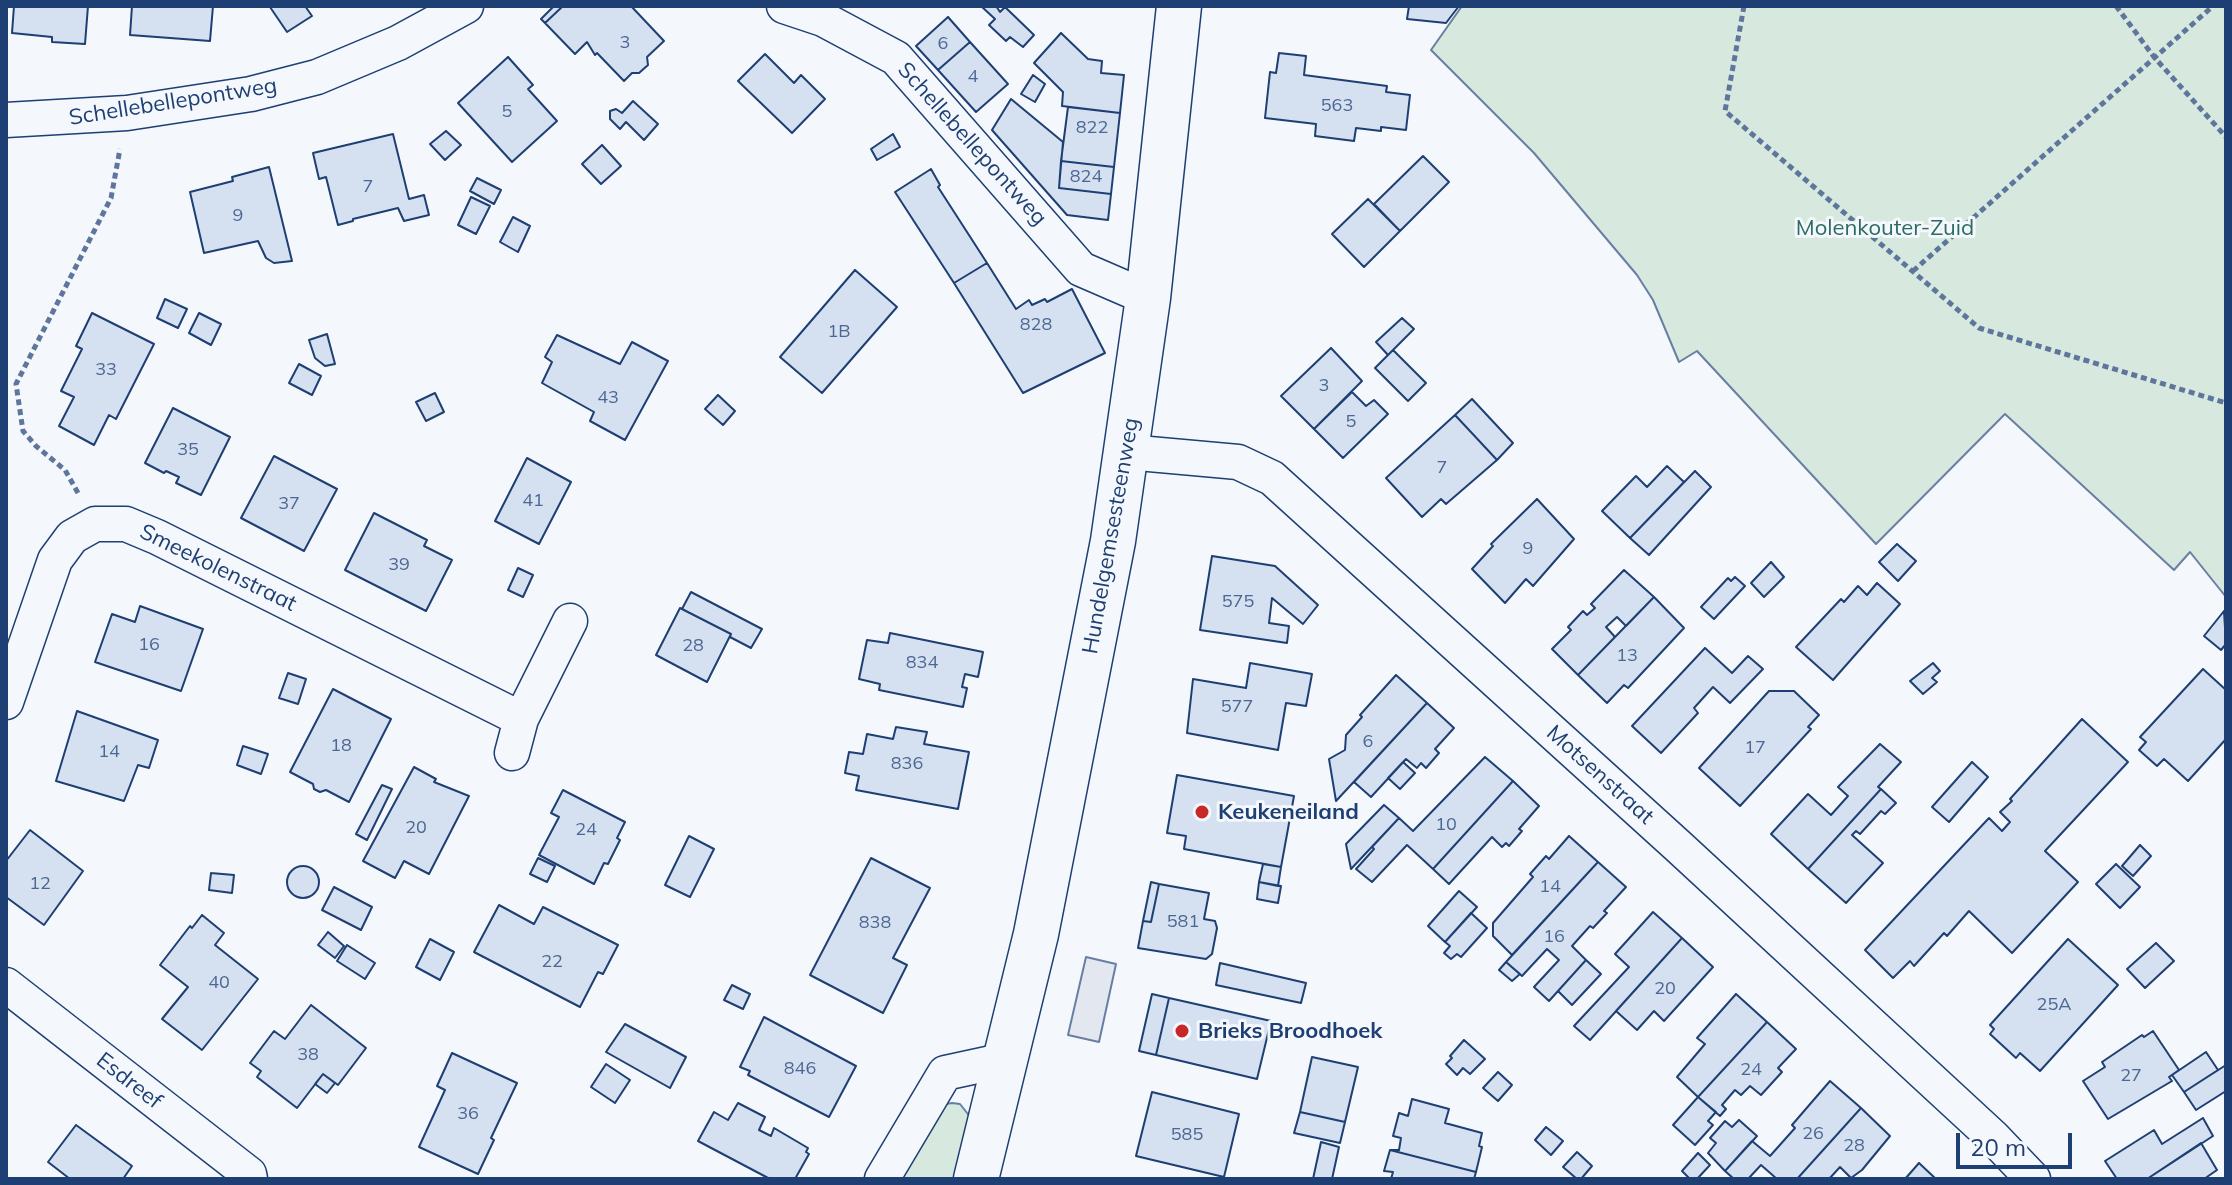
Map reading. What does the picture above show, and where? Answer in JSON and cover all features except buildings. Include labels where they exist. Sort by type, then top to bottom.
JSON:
[{"type":"main road","name":"Hundelgemsesteenweg","points":[[976,1179],[1036,934],[1095,636],[1127,452],[1148,298],[1179,6]]},
{"type":"street","name":"Schellebellepontweg","points":[[6,120],[127,113],[251,94],[317,77],[398,43],[466,6]]},
{"type":"street","name":"Schellebellepontweg","points":[[784,6],[823,19],[896,58],[1081,269],[1148,298]]},
{"type":"street","name":"Motsenstraat","points":[[1127,452],[1238,462],[1272,478],[1690,857],[1993,1137],[2033,1179]]},
{"type":"street","points":[[6,702],[55,560],[72,537],[95,524]]},
{"type":"street","name":"Smeekolenstraat","points":[[95,524],[126,524],[157,537],[521,719]]},
{"type":"street","points":[[512,753],[521,719],[570,621]]},
{"type":"street","name":"Esdreef","points":[[6,985],[249,1174],[250,1179]]},
{"type":"street","points":[[882,1179],[945,1073],[1005,1060]]},
{"type":"path","points":[[1744,6],[1725,111],[1979,328],[2226,403]]},
{"type":"path","points":[[2116,6],[2154,57],[2226,137]]},
{"type":"path","points":[[1913,271],[2213,6]]},
{"type":"path","points":[[95,524],[65,470],[23,431],[16,384],[111,198],[127,113]]},
{"type":"green space","name":"Molenkouter-Zuid","points":[[1462,6],[2226,6],[2226,597],[2190,552],[2174,570],[2005,414],[1876,544],[1697,351],[1679,362],[1653,300],[1637,275],[1534,153],[1431,50]]},
{"type":"green space","points":[[946,1104],[960,1104],[971,1118],[955,1179],[899,1179]]},
{"type":"shaded area","points":[[1086,957],[1116,964],[1099,1042],[1068,1035]]},
{"type":"place","name":"Keukeneiland","points":[[1202,812]]},
{"type":"place","name":"Brieks Broodhoek","points":[[1182,1031]]}]
